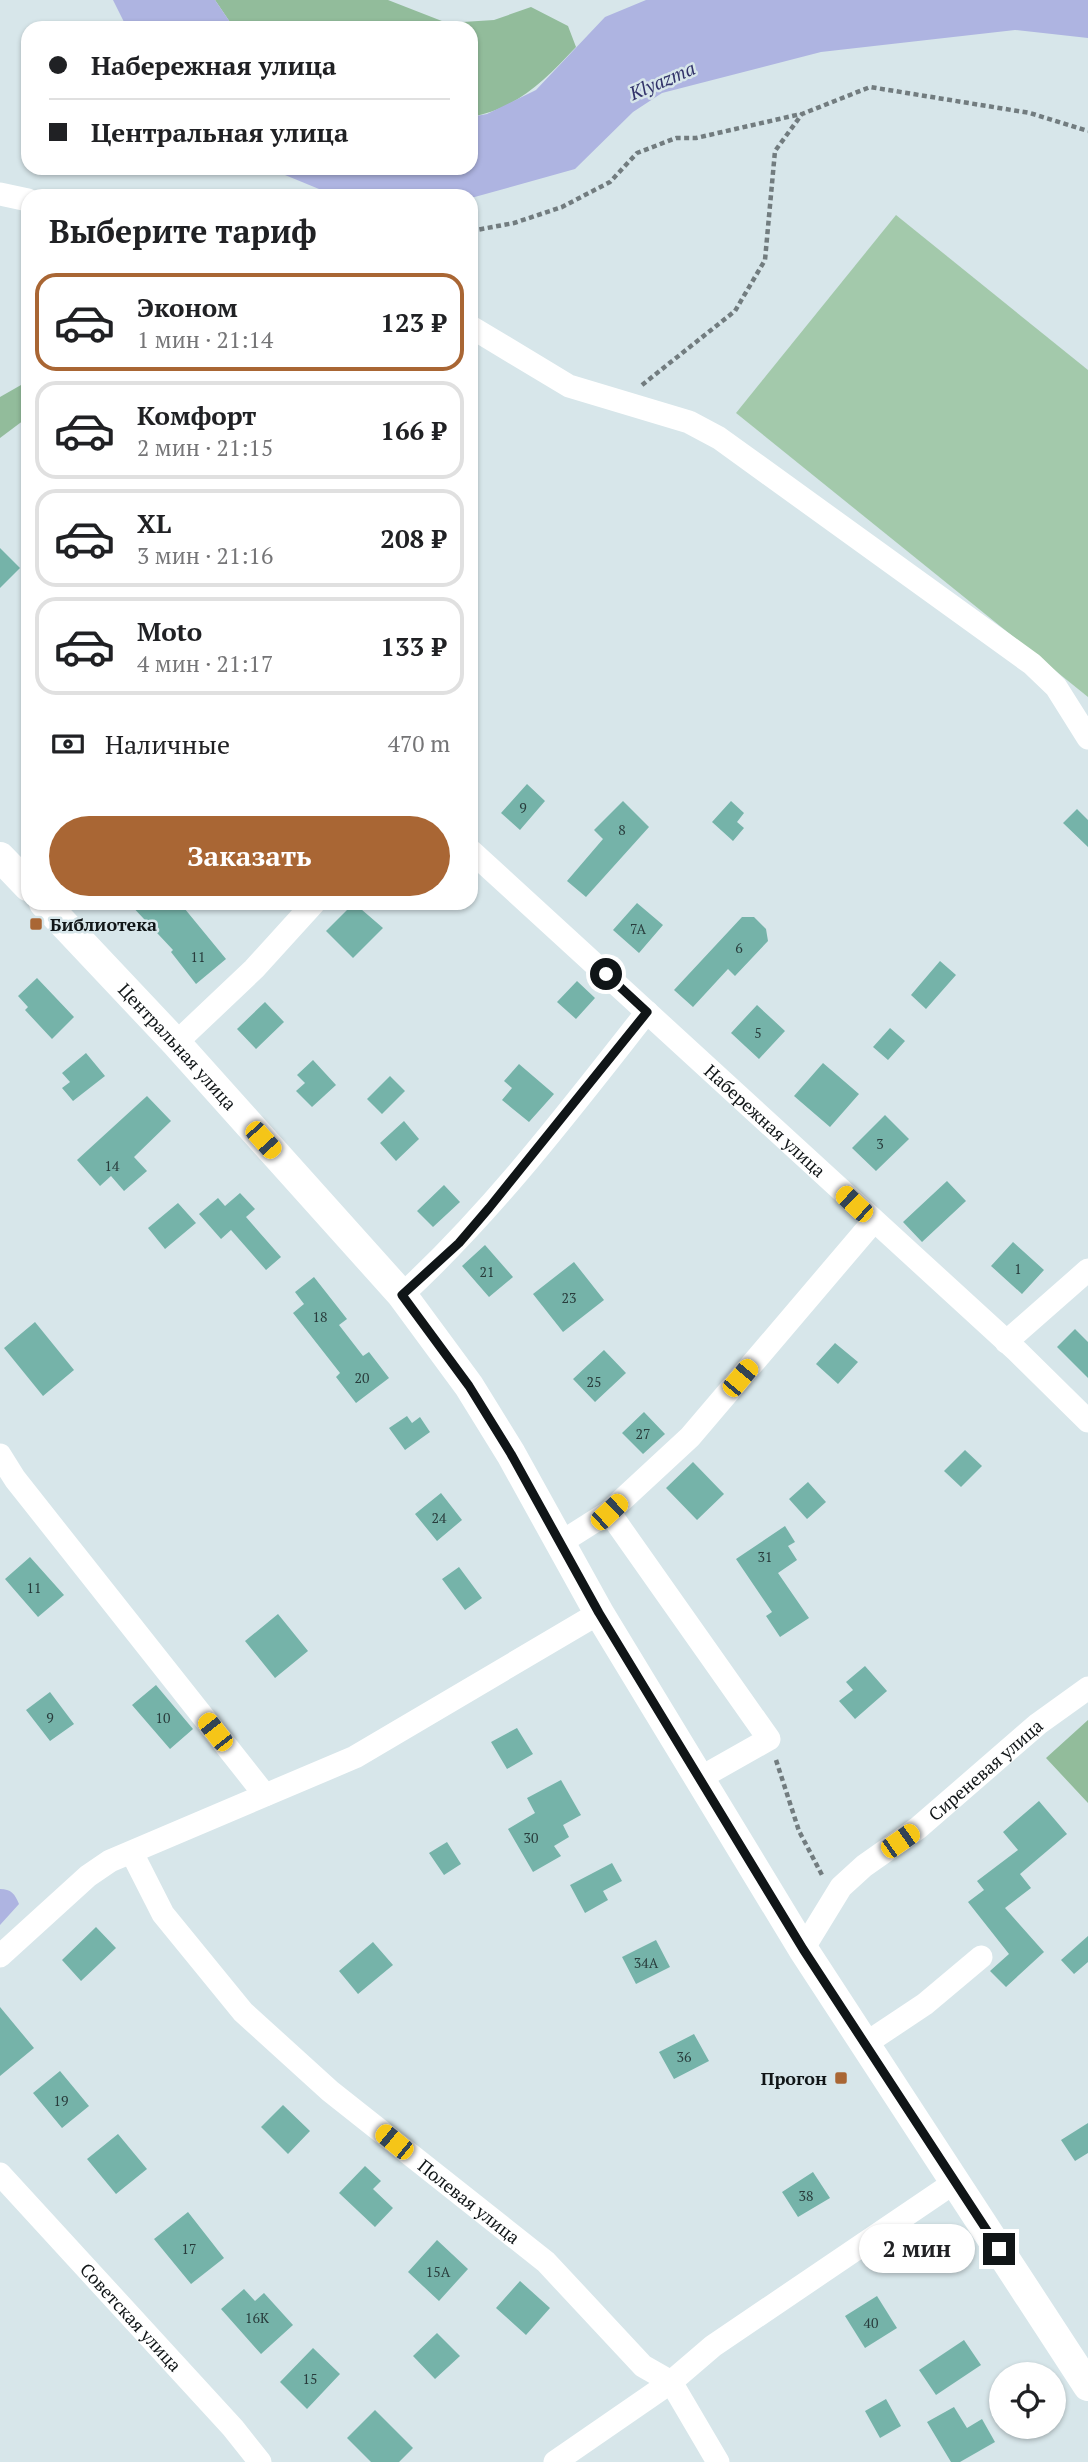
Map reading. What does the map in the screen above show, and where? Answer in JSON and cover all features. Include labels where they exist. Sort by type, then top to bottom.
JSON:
[{"type":"main road","points":[[3,864],[21,880]]},
{"type":"main road","name":"Центральная улица","points":[[51,910],[176,1043],[402,1295],[469,1386],[511,1454],[599,1613],[803,1949],[1088,2386]]},
{"type":"street","points":[[0,194],[21,198]]},
{"type":"street","points":[[478,331],[569,386],[689,422],[719,438],[1032,664],[1056,687],[1088,738]]},
{"type":"street","name":"Набережная улица","points":[[478,857],[1006,1342],[1088,1421]]},
{"type":"street","points":[[176,1043],[254,969],[308,910]]},
{"type":"street","points":[[402,1295],[476,1224],[647,1012]]},
{"type":"street","points":[[560,1543],[609,1512],[690,1437],[873,1222]]},
{"type":"street","points":[[1006,1342],[1088,1270]]},
{"type":"street","points":[[0,1455],[15,1479],[265,1796]]},
{"type":"street","points":[[609,1512],[769,1739],[700,1778]]},
{"type":"street","points":[[0,1956],[88,1876],[110,1861],[355,1757],[599,1613]]},
{"type":"street","name":"Сиреневая улица","points":[[803,1949],[841,1887],[864,1866],[919,1828],[1038,1724],[1088,1688]]},
{"type":"street","name":"Полевая улица","points":[[132,1853],[163,1914],[243,2012],[330,2091],[546,2262],[643,2366],[671,2382],[718,2462]]},
{"type":"street","points":[[865,2044],[925,2004],[981,1957]]},
{"type":"street","name":"Советская улица","points":[[0,2174],[233,2428],[260,2462]]},
{"type":"street","points":[[555,2462],[671,2382],[713,2346],[955,2182]]},
{"type":"path","points":[[478,230],[514,223],[562,207],[610,182],[637,153],[676,138],[696,138],[802,114],[870,87],[1030,113],[1088,131]]},
{"type":"path","points":[[623,401],[734,311],[765,260],[775,151],[802,114]]},
{"type":"path","points":[[769,1739],[799,1830],[834,1898]]},
{"type":"green space","points":[[215,0],[388,0],[442,21],[229,21]]},
{"type":"green space","points":[[531,7],[568,26],[576,47],[529,91],[488,113],[478,115],[478,21],[494,20]]},
{"type":"green space","points":[[896,215],[1088,370],[1088,697],[736,413]]},
{"type":"green space","points":[[21,385],[21,422],[0,438],[0,397]]},
{"type":"green space","points":[[1088,1720],[1088,1803],[1046,1758]]},
{"type":"water","points":[[113,0],[215,0],[229,21],[124,21]]},
{"type":"water","name":"Klyazma","points":[[646,0],[1088,0],[1088,38],[1015,30],[821,52],[662,93],[633,112],[575,169],[478,196],[478,189],[319,189],[285,175],[478,175],[478,116],[487,114],[536,90],[605,17]]},
{"type":"water","points":[[0,1889],[12,1893],[19,1904],[0,1925]]},
{"type":"building","points":[[0,548],[20,568],[0,588]]},
{"type":"building","points":[[527,784],[545,801],[520,830],[501,813]]},
{"type":"building","points":[[623,801],[649,827],[586,897],[567,881],[603,839],[594,830]]},
{"type":"building","points":[[731,801],[744,813],[737,822],[744,828],[733,841],[712,822]]},
{"type":"building","points":[[1077,809],[1088,820],[1088,847],[1063,823]]},
{"type":"building","points":[[637,903],[663,925],[639,953],[613,930]]},
{"type":"building","points":[[136,910],[186,910],[226,959],[196,984],[171,952],[173,950]]},
{"type":"building","points":[[347,910],[362,910],[383,928],[353,958],[326,931]]},
{"type":"building","points":[[742,917],[754,917],[766,929],[768,941],[735,976],[728,969],[693,1007],[674,990]]},
{"type":"building","points":[[940,961],[956,975],[926,1009],[911,995]]},
{"type":"building","points":[[37,978],[74,1017],[52,1039],[25,1010],[28,1007],[18,996]]},
{"type":"building","points":[[577,981],[595,998],[576,1019],[557,1002]]},
{"type":"building","points":[[265,1002],[284,1022],[256,1049],[237,1029]]},
{"type":"building","points":[[757,1005],[785,1031],[759,1059],[731,1033]]},
{"type":"building","points":[[890,1028],[905,1041],[888,1060],[873,1047]]},
{"type":"building","points":[[86,1053],[105,1076],[73,1101],[62,1088],[70,1082],[62,1073]]},
{"type":"building","points":[[313,1060],[336,1085],[312,1107],[296,1091],[305,1083],[297,1075]]},
{"type":"building","points":[[823,1063],[859,1094],[830,1127],[794,1096]]},
{"type":"building","points":[[519,1064],[554,1094],[529,1122],[502,1100],[512,1088],[504,1081]]},
{"type":"building","points":[[390,1076],[405,1091],[382,1114],[367,1099]]},
{"type":"building","points":[[147,1096],[171,1121],[134,1157],[147,1171],[124,1191],[111,1176],[100,1186],[77,1160]]},
{"type":"building","points":[[885,1115],[909,1139],[876,1171],[852,1148]]},
{"type":"building","points":[[404,1121],[419,1139],[396,1161],[380,1143]]},
{"type":"building","points":[[947,1181],[966,1201],[922,1242],[903,1222]]},
{"type":"building","points":[[444,1185],[460,1202],[433,1227],[417,1211]]},
{"type":"building","points":[[240,1193],[255,1209],[246,1217],[281,1257],[266,1270],[231,1230],[221,1239],[199,1214],[218,1198],[225,1206]]},
{"type":"building","points":[[178,1203],[196,1223],[165,1249],[148,1228]]},
{"type":"building","points":[[1013,1242],[1044,1270],[1022,1294],[991,1266]]},
{"type":"building","points":[[485,1245],[513,1277],[489,1297],[462,1266]]},
{"type":"building","points":[[574,1262],[604,1300],[563,1332],[533,1294]]},
{"type":"building","points":[[314,1277],[347,1319],[339,1325],[363,1356],[369,1352],[389,1378],[356,1403],[336,1377],[340,1373],[293,1313],[304,1304],[295,1292]]},
{"type":"building","points":[[35,1322],[74,1370],[43,1396],[4,1348]]},
{"type":"building","points":[[1075,1329],[1088,1342],[1088,1378],[1057,1347]]},
{"type":"building","points":[[835,1343],[858,1362],[838,1384],[816,1364]]},
{"type":"building","points":[[604,1350],[626,1373],[595,1402],[573,1379]]},
{"type":"building","points":[[644,1412],[665,1434],[643,1454],[622,1433]]},
{"type":"building","points":[[407,1416],[412,1423],[420,1417],[430,1432],[405,1450],[389,1428]]},
{"type":"building","points":[[965,1450],[982,1466],[961,1487],[944,1471]]},
{"type":"building","points":[[693,1462],[724,1494],[697,1520],[666,1488]]},
{"type":"building","points":[[808,1482],[826,1502],[807,1519],[789,1499]]},
{"type":"building","points":[[441,1493],[462,1520],[437,1541],[415,1514]]},
{"type":"building","points":[[785,1526],[795,1542],[788,1546],[797,1560],[778,1573],[809,1618],[780,1637],[766,1616],[772,1612],[736,1559]]},
{"type":"building","points":[[30,1557],[64,1595],[38,1617],[5,1579]]},
{"type":"building","points":[[459,1567],[482,1598],[465,1610],[442,1579]]},
{"type":"building","points":[[278,1614],[308,1651],[275,1678],[245,1641]]},
{"type":"building","points":[[865,1666],[887,1691],[855,1719],[839,1701],[853,1690],[846,1682]]},
{"type":"building","points":[[156,1685],[193,1729],[170,1749],[132,1705]]},
{"type":"building","points":[[50,1692],[74,1724],[50,1741],[26,1710]]},
{"type":"building","points":[[517,1728],[533,1754],[507,1769],[491,1742]]},
{"type":"building","points":[[561,1780],[581,1815],[563,1825],[569,1837],[554,1846],[561,1856],[533,1872],[508,1829],[535,1813],[527,1798]]},
{"type":"building","points":[[1039,1801],[1067,1834],[1020,1874],[1031,1888],[1005,1908],[1044,1952],[1006,1987],[990,1971],[1009,1954],[968,1902],[984,1890],[977,1881],[1018,1850],[1003,1832]]},
{"type":"building","points":[[447,1842],[461,1864],[444,1875],[429,1853]]},
{"type":"building","points":[[612,1863],[622,1881],[603,1891],[608,1900],[585,1913],[570,1885]]},
{"type":"building","points":[[96,1927],[116,1948],[81,1981],[62,1960]]},
{"type":"building","points":[[1088,1936],[1088,1962],[1074,1974],[1061,1960]]},
{"type":"building","points":[[656,1940],[670,1967],[636,1984],[622,1957]]},
{"type":"building","points":[[373,1942],[393,1965],[358,1994],[339,1971]]},
{"type":"building","points":[[0,2007],[34,2048],[0,2076]]},
{"type":"building","points":[[694,2034],[709,2061],[674,2079],[659,2052]]},
{"type":"building","points":[[60,2071],[89,2106],[62,2128],[33,2093]]},
{"type":"building","points":[[283,2105],[310,2131],[288,2154],[261,2127]]},
{"type":"building","points":[[1088,2123],[1088,2153],[1075,2161],[1061,2140]]},
{"type":"building","points":[[118,2134],[147,2169],[116,2194],[87,2159]]},
{"type":"building","points":[[365,2166],[381,2181],[373,2189],[393,2208],[375,2227],[339,2193]]},
{"type":"building","points":[[813,2172],[830,2198],[798,2217],[782,2192]]},
{"type":"building","points":[[188,2212],[224,2258],[191,2284],[154,2239]]},
{"type":"building","points":[[437,2240],[468,2269],[439,2301],[408,2272]]},
{"type":"building","points":[[520,2281],[550,2308],[526,2335],[496,2308]]},
{"type":"building","points":[[244,2289],[255,2301],[264,2293],[293,2325],[261,2354],[221,2309]]},
{"type":"building","points":[[877,2296],[897,2328],[865,2348],[845,2316]]},
{"type":"building","points":[[437,2333],[460,2356],[435,2379],[413,2356]]},
{"type":"building","points":[[964,2340],[981,2365],[936,2395],[919,2370]]},
{"type":"building","points":[[313,2348],[340,2374],[307,2409],[280,2382]]},
{"type":"building","points":[[886,2399],[901,2426],[880,2438],[865,2411]]},
{"type":"building","points":[[954,2407],[967,2428],[982,2419],[989,2431],[989,2439],[995,2442],[960,2462],[951,2462],[927,2422]]},
{"type":"building","points":[[375,2410],[413,2448],[399,2462],[371,2462],[347,2438]]},
{"type":"place","name":"Библиотека","points":[[36,924]]},
{"type":"place","name":"Прогон","points":[[841,2078]]},
{"type":"route","points":[[606,974],[647,1012],[534,1155],[459,1243],[402,1295],[469,1386],[511,1454],[599,1613],[803,1949],[999,2249]]}]
